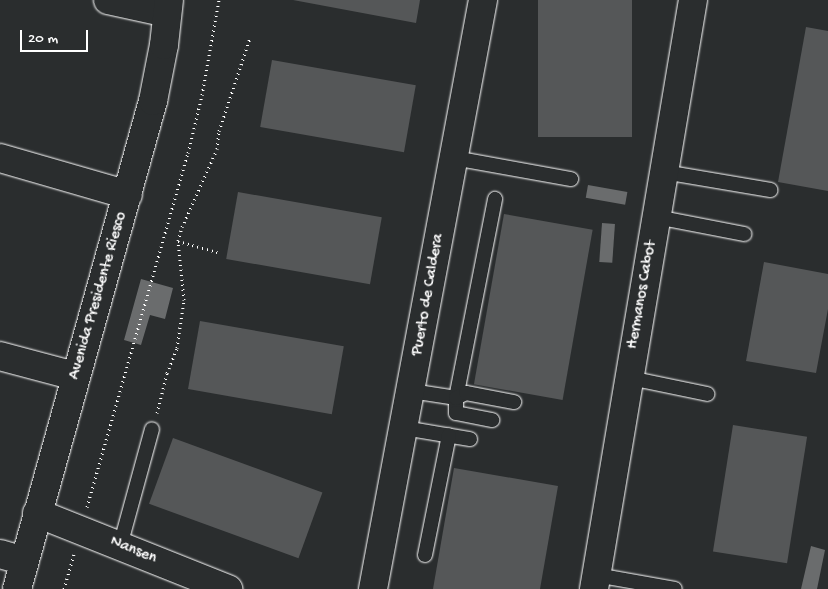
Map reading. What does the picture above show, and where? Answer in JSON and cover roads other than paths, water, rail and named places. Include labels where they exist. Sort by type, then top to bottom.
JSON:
[{"type":"street","points":[[108,0],[168,7]]},
{"type":"street","name":"Puerto de Caldera","points":[[373,589],[483,0]]},
{"type":"street","name":"Hermanos Cabot","points":[[595,582],[693,0]]},
{"type":"street","name":"Avenida Presidente Riesco","points":[[17,589],[12,557],[37,513],[128,195],[159,76],[168,7]]},
{"type":"street","points":[[0,158],[128,195]]},
{"type":"street","points":[[0,356],[75,376]]},
{"type":"street","name":"Nansen","points":[[37,513],[228,589]]},
{"type":"lane","points":[[454,158],[571,179]]},
{"type":"lane","points":[[664,172],[770,190]]},
{"type":"lane","points":[[492,420],[456,413],[456,398],[495,198]]},
{"type":"lane","points":[[656,217],[744,234]]},
{"type":"lane","points":[[630,378],[707,394]]},
{"type":"lane","points":[[411,391],[456,398],[466,393],[514,402]]},
{"type":"lane","points":[[404,428],[470,439]]},
{"type":"lane","points":[[120,546],[152,429]]},
{"type":"lane","points":[[425,555],[448,435]]},
{"type":"lane","points":[[595,582],[676,589]]}]
